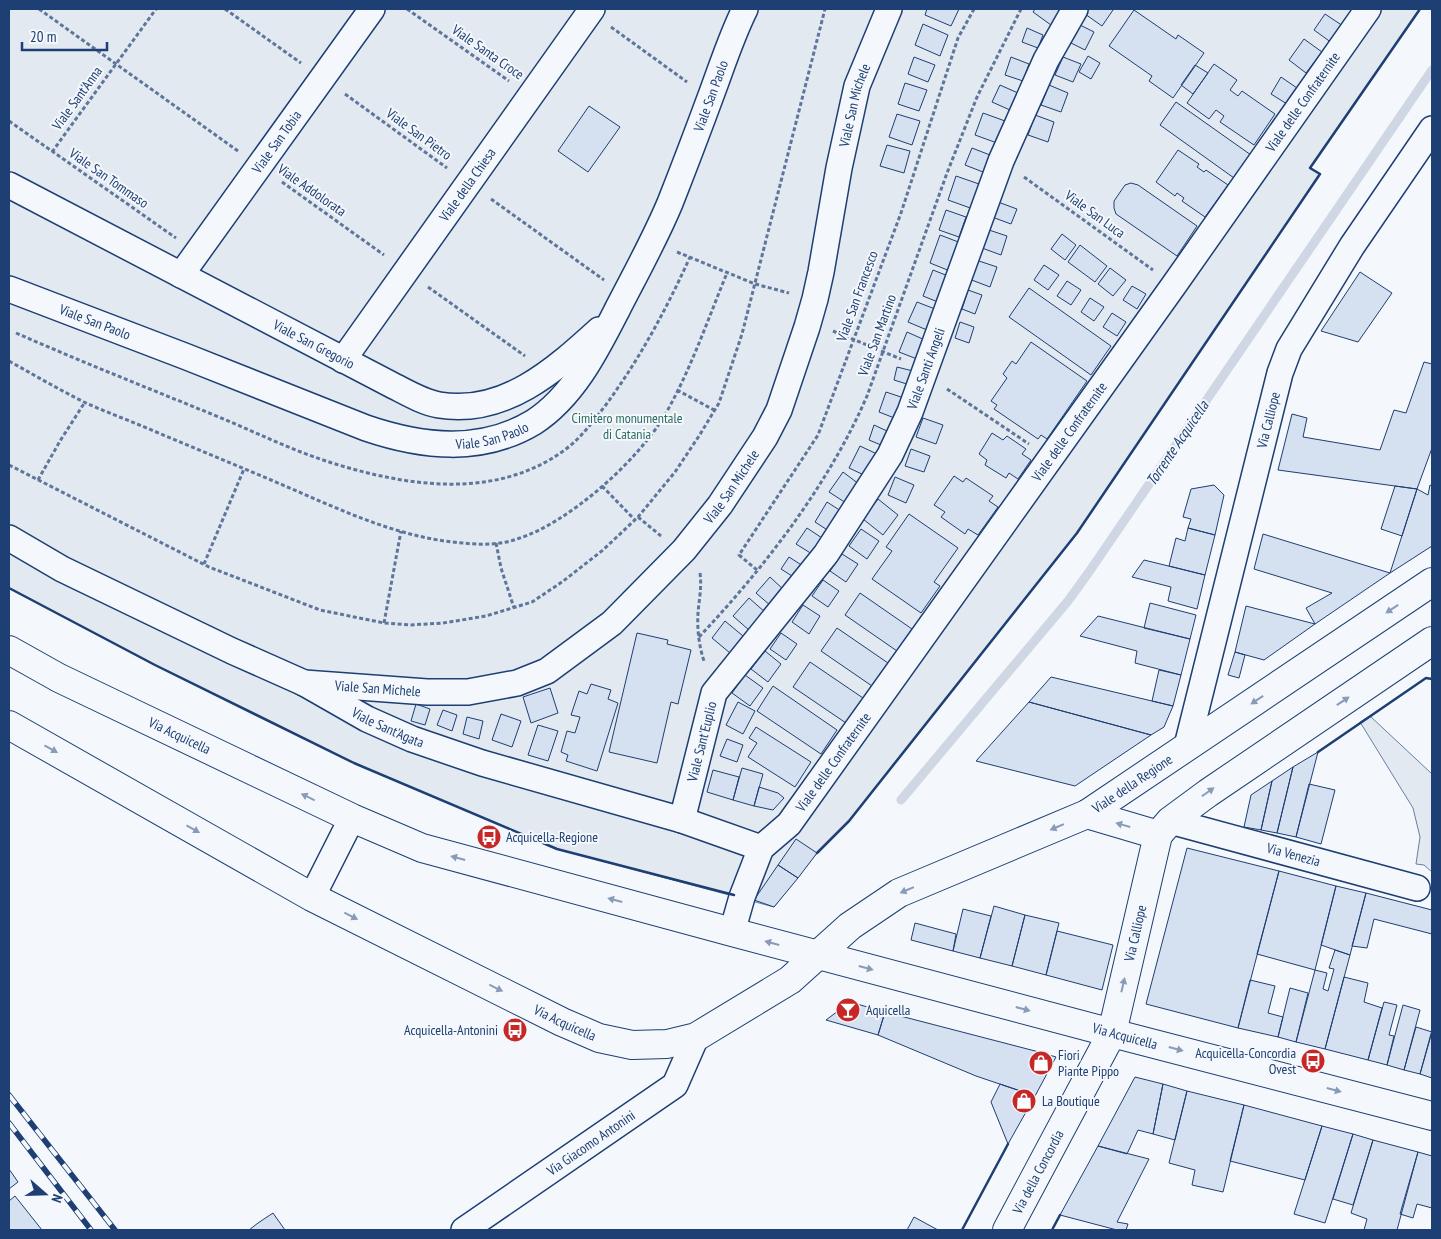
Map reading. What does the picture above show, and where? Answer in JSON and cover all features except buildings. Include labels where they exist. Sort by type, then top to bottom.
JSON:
[{"type":"main road","name":"Viale della Regione","points":[[819,955],[850,926],[899,893],[1087,814],[1432,582]]},
{"type":"main road","points":[[1087,814],[1164,828],[1208,793],[1432,641]]},
{"type":"main road","name":"Via Acquicella","points":[[9,650],[60,678],[352,818],[422,848],[732,932],[1432,1116]]},
{"type":"main road","name":"Via Acquicella","points":[[9,725],[312,896],[562,1022],[599,1038],[632,1044],[667,1044],[696,1037],[790,980],[819,955]]},
{"type":"main road","name":"Via Calliope","points":[[1112,1032],[1164,828]]},
{"type":"main road","name":"Via della Concordia","points":[[1007,1230],[1112,1032]]},
{"type":"street","name":"Viale San Tobia","points":[[181,275],[372,9]]},
{"type":"street","name":"Viale San Paolo","points":[[9,289],[394,438],[454,446],[512,433],[534,422],[550,410],[567,392],[597,349],[669,204],[745,9]]},
{"type":"street","name":"Viale San Michele","points":[[304,683],[468,692],[517,683],[547,671],[612,623],[684,550],[720,504],[776,417],[812,311],[821,272],[839,168],[858,86],[890,9]]},
{"type":"street","name":"Viale Santi Angeli","points":[[714,693],[826,554],[890,456],[910,412],[1002,161],[1046,60],[1075,9]]},
{"type":"street","name":"Viale delle Confraternite","points":[[761,848],[789,824],[1174,285],[1368,9]]},
{"type":"street","name":"Viale della Chiesa","points":[[343,360],[591,10]]},
{"type":"street","name":"Via Calliope","points":[[1187,746],[1280,373],[1289,349],[1352,246],[1432,130]]},
{"type":"street","name":"Viale San Gregorio","points":[[9,185],[343,360],[419,398],[439,405],[483,405],[507,398],[530,387],[563,361],[619,305]]},
{"type":"street","name":"Viale Sant'Agata","points":[[9,538],[62,569],[214,643],[304,683],[367,719],[412,739],[482,763],[682,820],[761,848]]},
{"type":"street","name":"Viale Sant'Euplio","points":[[682,820],[714,693]]},
{"type":"street","points":[[312,896],[352,818]]},
{"type":"street","name":"Via Venezia","points":[[1164,828],[1417,888]]},
{"type":"street","points":[[732,932],[742,897],[761,848]]},
{"type":"street","name":"Via Giacomo Antonini","points":[[464,1230],[675,1085],[696,1037]]},
{"type":"path","name":"Viale Addolorata","points":[[39,9],[548,372]]},
{"type":"path","name":"Viale Sant'Anna","points":[[52,152],[156,9]]},
{"type":"path","name":"Viale San Pietro","points":[[225,9],[469,183],[619,305]]},
{"type":"path","name":"Viale Santa Croce","points":[[408,9],[530,96]]},
{"type":"path","name":"Viale San Francesco","points":[[757,570],[739,555],[818,435],[900,212],[958,38],[974,9]]},
{"type":"path","name":"Viale San Martino","points":[[699,637],[728,606],[804,507],[854,426],[977,97],[1021,9]]},
{"type":"path","points":[[591,10],[686,82],[713,92]]},
{"type":"path","name":"Viale San Tommaso","points":[[9,121],[196,253]]},
{"type":"path","name":"Viale San Luca","points":[[1002,161],[1174,285]]},
{"type":"path","points":[[651,242],[755,284],[812,311],[853,339],[925,371],[1051,458]]},
{"type":"path","points":[[677,390],[714,410]]},
{"type":"path","points":[[38,480],[85,402]]},
{"type":"path","points":[[204,564],[244,469]]},
{"type":"path","points":[[602,486],[635,520]]},
{"type":"path","points":[[384,623],[401,531]]},
{"type":"path","points":[[496,544],[501,568],[514,608]]},
{"type":"path","name":"Viale Sant'Euplio","points":[[684,550],[700,568],[702,581],[698,616],[700,646],[714,693]]},
{"type":"green space","name":"Cimitero monumentale di Catania","points":[[9,9],[1420,9],[1310,168],[1320,174],[1077,533],[849,821],[817,853],[774,907],[557,849],[354,763],[155,665],[9,588]]},
{"type":"green space","points":[[1370,716],[1432,774],[1432,872],[1424,865],[1416,864],[1420,837],[1413,808],[1360,722]]},
{"type":"waterway","name":"Torrente Acquicella","points":[[901,800],[1068,601],[1432,70]]},
{"type":"railway","points":[[9,1095],[115,1230]]},
{"type":"railway","points":[[9,1123],[91,1230]]},
{"type":"wall","points":[[817,853],[849,821],[1077,533],[1320,174],[1310,168],[1420,9]]},
{"type":"wall","points":[[9,588],[155,665],[354,763],[557,849],[734,895]]},
{"type":"wall","points":[[1318,752],[1426,678],[1432,679]]},
{"type":"wall","points":[[962,1230],[1008,1144]]},
{"type":"wall","points":[[1052,1230],[1060,1215]]},
{"type":"place","name":"Acquicella-Regione","points":[[489,837]]},
{"type":"place","name":"Aquicella","points":[[848,1010]]},
{"type":"place","name":"Acquicella-Antonini","points":[[515,1030]]},
{"type":"place","name":"Acquicella-Concordia Ovest","points":[[1313,1061]]},
{"type":"place","name":"Fiori Piante Pippo","points":[[1041,1063]]},
{"type":"place","name":"La Boutique","points":[[1024,1101]]}]
